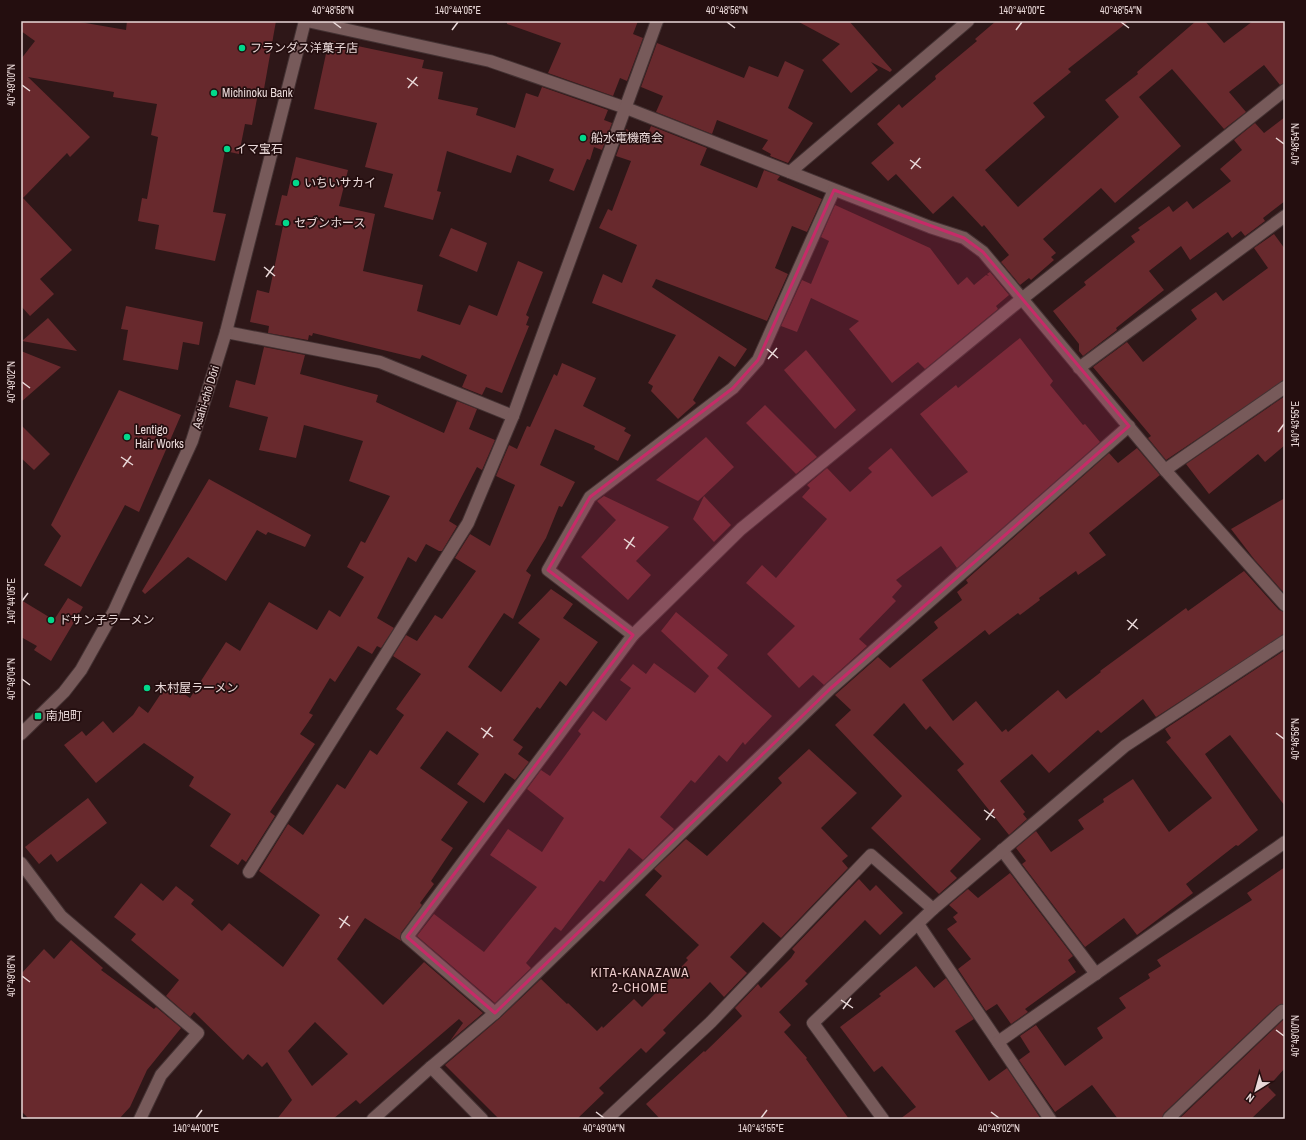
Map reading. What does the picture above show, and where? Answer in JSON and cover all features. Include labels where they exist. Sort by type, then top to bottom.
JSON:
[{"type":"street","points":[[306,21],[490,61],[626,108],[930,227],[964,238],[984,252],[1165,470],[1285,605]]},
{"type":"street","name":"Asahi-chō Dōri","points":[[21,734],[64,692],[81,670],[114,611],[192,441],[226,332],[306,21]]},
{"type":"street","points":[[249,872],[468,523],[513,416],[657,21]]},
{"type":"street","points":[[790,172],[968,21]]},
{"type":"street","points":[[495,1013],[407,937],[633,635],[741,529],[1023,298],[1285,90]]},
{"type":"street","points":[[633,635],[548,570],[590,498],[733,388],[758,360],[834,190]]},
{"type":"street","points":[[1079,368],[1285,216]]},
{"type":"street","points":[[226,332],[380,362],[513,416]]},
{"type":"street","points":[[1165,470],[1285,387]]},
{"type":"street","points":[[373,1119],[431,1067],[495,1013],[830,689],[1129,426]]},
{"type":"street","points":[[883,1119],[813,1023],[933,909],[1125,746],[1285,641]]},
{"type":"street","points":[[998,1042],[1285,842]]},
{"type":"street","points":[[1002,850],[1096,974]]},
{"type":"street","points":[[607,1119],[711,1022],[871,855],[933,909]]},
{"type":"street","points":[[21,863],[61,916],[198,1034],[161,1075],[140,1119]]},
{"type":"street","points":[[918,924],[1050,1119]]},
{"type":"street","points":[[1168,1118],[1282,1011],[1285,1013]]},
{"type":"street","points":[[431,1067],[482,1119]]},
{"type":"highlighted area","points":[[834,190],[964,238],[983,252],[1129,426],[830,689],[495,1013],[407,937],[633,635],[548,570],[590,497],[733,388],[758,360]]},
{"type":"building","points":[[21,21],[74,21],[126,30],[127,21],[276,21],[264,89],[259,88],[252,125],[245,124],[239,154],[225,151],[213,212],[226,214],[215,261],[155,249],[159,225],[138,221],[142,198],[147,199],[158,137],[151,135],[157,104],[113,97],[114,92],[28,77],[90,137],[70,157],[67,153],[23,198],[72,250],[40,279],[54,294],[30,316],[21,306],[21,59],[35,41],[21,31]]},
{"type":"building","points":[[507,21],[638,21],[633,34],[643,38],[627,81],[620,78],[613,96],[548,73],[561,43],[507,24]]},
{"type":"building","points":[[797,21],[849,21],[892,70],[890,72],[871,62],[878,70],[851,93],[822,60],[840,44]]},
{"type":"building","points":[[996,21],[1129,21],[1068,69],[1071,72],[1033,103],[1045,117],[985,170],[1018,207],[1119,117],[1105,100],[1138,74],[1137,72],[1196,21],[1205,21],[1224,43],[1253,21],[1285,21],[1285,83],[1280,85],[1264,65],[1229,92],[1246,112],[1224,129],[1172,69],[1139,97],[1181,146],[1115,203],[1101,188],[1043,239],[1056,253],[1051,257],[1054,260],[1031,280],[1029,278],[1020,285],[1001,262],[1009,255],[984,225],[982,227],[953,196],[933,214],[896,174],[888,181],[871,163],[894,143],[877,124],[899,104],[902,108],[936,79],[935,76],[977,41],[975,39]]},
{"type":"building","points":[[329,40],[424,60],[422,68],[443,72],[438,99],[478,108],[476,115],[515,128],[526,93],[538,97],[542,87],[608,110],[604,120],[612,123],[602,150],[594,147],[590,160],[587,159],[574,191],[549,181],[554,169],[517,155],[511,173],[447,151],[437,191],[441,192],[433,220],[384,207],[393,174],[365,167],[377,123],[314,109]]},
{"type":"building","points":[[657,43],[744,78],[749,66],[778,77],[785,61],[804,70],[788,108],[813,123],[788,163],[770,156],[771,154],[762,149],[768,140],[717,120],[712,134],[656,112],[663,96],[641,87]]},
{"type":"building","points":[[1285,117],[1285,201],[1263,218],[1265,221],[1245,236],[1241,231],[1232,238],[1228,232],[1190,260],[1181,246],[1149,271],[1164,290],[1116,328],[1117,330],[1083,356],[1079,351],[1079,344],[1053,311],[1086,285],[1084,282],[1135,242],[1131,236],[1140,230],[1138,228],[1169,206],[1173,212],[1187,201],[1193,209],[1231,181],[1220,169],[1242,150],[1234,140],[1255,123],[1264,133]]},
{"type":"building","points":[[651,126],[707,148],[700,165],[757,188],[764,170],[780,176],[777,180],[822,199],[807,232],[792,226],[775,268],[788,274],[767,321],[656,279],[652,287],[747,349],[735,367],[719,356],[693,400],[696,403],[678,419],[651,391],[653,386],[648,383],[676,335],[592,303],[603,274],[622,283],[637,245],[599,228],[608,209],[612,211],[631,161],[616,156],[626,129],[646,138]]},
{"type":"building","points":[[296,157],[348,170],[339,206],[375,214],[363,271],[423,285],[417,311],[460,325],[469,305],[497,316],[518,261],[543,272],[526,315],[529,317],[526,325],[529,326],[502,393],[486,387],[482,395],[462,387],[467,375],[422,355],[420,359],[313,333],[312,336],[309,335],[308,340],[268,333],[269,326],[250,322],[257,290],[269,293],[283,226],[275,225],[282,195],[287,196]]},
{"type":"building","points":[[835,205],[930,248],[958,285],[967,277],[974,285],[986,275],[989,276],[987,274],[990,272],[1009,295],[996,306],[998,309],[925,369],[918,362],[892,383],[849,329],[859,321],[811,298],[797,332],[781,326],[802,280],[811,284],[829,241],[821,237]]},
{"type":"building","points":[[451,228],[487,243],[477,272],[439,256]]},
{"type":"building","points":[[1274,234],[1285,249],[1285,380],[1166,460],[1148,438],[1151,436],[1093,367],[1127,342],[1143,362],[1197,319],[1191,310],[1216,292],[1223,301],[1268,268],[1254,248]]},
{"type":"building","points":[[126,306],[203,322],[199,345],[183,342],[178,370],[123,360],[128,330],[121,329]]},
{"type":"building","points":[[48,318],[77,351],[22,341]]},
{"type":"building","points":[[1020,338],[1053,381],[1050,385],[1083,425],[1085,424],[1100,442],[957,568],[941,546],[896,580],[902,586],[892,597],[896,601],[859,639],[867,646],[824,685],[813,675],[799,688],[767,654],[795,626],[746,583],[762,565],[776,578],[827,519],[802,497],[810,488],[807,485],[827,468],[850,492],[872,472],[868,468],[891,448],[932,497],[968,472],[920,414],[956,385],[958,388]]},
{"type":"building","points":[[264,347],[305,355],[300,374],[378,395],[376,402],[444,433],[457,401],[477,409],[469,429],[495,440],[482,470],[477,467],[449,521],[457,526],[442,551],[439,551],[426,544],[416,562],[408,557],[377,618],[394,628],[381,648],[377,646],[372,654],[358,646],[335,682],[330,678],[309,713],[313,715],[300,734],[315,744],[270,812],[275,816],[246,862],[242,859],[238,865],[210,846],[231,814],[189,786],[194,777],[144,743],[96,783],[64,745],[82,731],[86,736],[103,721],[113,733],[133,715],[139,706],[148,713],[168,683],[190,698],[226,642],[240,651],[269,602],[317,630],[329,610],[340,617],[364,577],[347,567],[361,541],[365,543],[390,496],[349,481],[363,441],[304,425],[296,458],[259,450],[268,417],[229,407],[236,380],[255,385]]},
{"type":"building","points":[[806,350],[856,410],[835,429],[784,370]]},
{"type":"building","points":[[21,351],[61,367],[21,402]]},
{"type":"building","points":[[562,363],[596,378],[583,406],[626,428],[624,431],[631,435],[618,461],[594,449],[595,446],[555,429],[540,465],[575,482],[562,507],[559,506],[546,538],[526,571],[531,575],[513,619],[504,613],[468,667],[501,692],[540,639],[518,623],[551,589],[573,604],[563,618],[598,642],[566,686],[560,681],[540,709],[537,707],[513,740],[523,747],[518,754],[529,762],[515,780],[505,773],[484,803],[457,784],[479,754],[447,731],[420,768],[468,802],[441,840],[453,848],[431,881],[434,884],[420,903],[422,905],[401,933],[401,941],[365,918],[337,959],[383,1005],[424,962],[483,1013],[450,1041],[463,1023],[459,1019],[360,1104],[356,1100],[333,1119],[277,1119],[292,1100],[267,1062],[262,1067],[248,1054],[243,1060],[194,1012],[190,1017],[166,996],[179,980],[131,940],[136,934],[114,917],[141,883],[163,901],[176,886],[194,900],[191,904],[222,931],[229,923],[283,967],[320,915],[259,871],[288,824],[303,835],[337,784],[345,789],[370,750],[377,755],[404,715],[396,709],[421,674],[393,656],[406,635],[417,641],[435,615],[442,619],[476,571],[455,558],[470,534],[490,546],[515,485],[496,476],[509,445],[517,449],[527,426],[530,427],[554,374],[557,376]],"holes":[[[315,1022],[348,1054],[312,1086],[288,1051]]]},
{"type":"building","points":[[119,390],[181,415],[139,512],[125,505],[81,587],[44,565],[61,536],[51,525]]},
{"type":"building","points":[[1285,396],[1285,445],[1265,462],[1258,454],[1209,494],[1186,464]]},
{"type":"building","points":[[765,405],[817,457],[796,474],[746,423]]},
{"type":"building","points":[[21,425],[50,454],[34,470],[21,458]]},
{"type":"building","points":[[706,437],[734,467],[698,501],[656,480]]},
{"type":"building","points":[[1137,448],[1160,475],[1089,533],[1106,555],[1078,575],[1076,571],[1039,598],[1040,600],[1020,615],[1018,613],[989,635],[985,630],[922,680],[953,721],[976,701],[1002,732],[1006,729],[1008,732],[1058,690],[1066,699],[1101,672],[1100,671],[1186,608],[1188,611],[1244,571],[1279,610],[1285,612],[1285,634],[1156,717],[1143,699],[1101,733],[1098,730],[1049,773],[1032,754],[1000,781],[1025,812],[1023,814],[1027,819],[1009,835],[957,770],[964,764],[930,726],[926,730],[904,703],[873,735],[981,839],[950,871],[957,878],[939,894],[871,828],[902,796],[835,725],[851,710],[835,695],[878,657],[890,668],[938,628],[934,622],[962,600],[957,592],[968,583],[966,580],[1109,453],[1118,463]]},
{"type":"building","points":[[209,479],[311,535],[305,547],[268,532],[266,535],[257,530],[226,581],[188,557],[145,594],[142,591]]},
{"type":"building","points":[[604,496],[669,527],[636,561],[651,575],[628,600],[581,557],[616,520],[597,501]]},
{"type":"building","points":[[704,496],[731,525],[714,542],[693,519]]},
{"type":"building","points":[[1285,498],[1285,594],[1254,559],[1231,529]]},
{"type":"building","points":[[68,598],[83,607],[51,661],[34,650],[37,646],[21,637],[21,600],[54,620]]},
{"type":"building","points":[[676,612],[728,655],[717,668],[772,716],[745,745],[743,742],[727,762],[719,755],[695,783],[691,780],[660,817],[674,829],[643,860],[629,848],[604,882],[600,880],[561,931],[555,927],[526,963],[531,968],[495,1003],[417,936],[434,914],[484,952],[537,887],[490,855],[508,829],[542,852],[564,818],[527,789],[541,770],[550,776],[581,734],[578,731],[593,711],[606,721],[631,688],[620,680],[633,664],[646,674],[654,663],[695,693],[709,676],[661,631]]},
{"type":"building","points":[[1285,650],[1285,806],[1230,735],[1205,754],[1258,830],[1238,846],[1236,845],[1186,884],[1193,893],[1137,935],[1124,918],[1085,947],[1022,864],[1026,861],[1016,848],[1036,831],[1051,852],[1084,829],[1078,820],[1104,802],[1103,799],[1133,779],[1169,832],[1212,798],[1166,742],[1171,738],[1165,729]]},
{"type":"building","points":[[809,749],[857,793],[821,828],[848,856],[842,861],[848,868],[781,938],[763,922],[730,957],[747,973],[724,997],[710,982],[663,1030],[666,1033],[646,1053],[641,1048],[599,1088],[604,1093],[577,1119],[499,1119],[445,1065],[500,1018],[541,979],[597,1031],[602,1026],[603,1028],[634,999],[642,1007],[688,960],[686,958],[699,945],[645,895],[662,876],[654,869],[686,839],[707,856],[782,783],[778,778]]},
{"type":"building","points":[[88,798],[107,823],[57,862],[51,854],[39,864],[25,847]]},
{"type":"building","points":[[1285,867],[1285,1004],[1277,1006],[1164,1113],[1162,1119],[1118,1119],[1092,1085],[1055,1112],[1019,1060],[1030,1052],[1020,1036],[1036,1025],[1065,1066],[1103,1038],[1097,1028],[1126,1008],[1119,998],[1150,978],[1148,974],[1161,966],[1157,960],[1252,900],[1247,893]]},
{"type":"building","points":[[1010,873],[1073,956],[1068,960],[1076,972],[1025,1009],[1028,1012],[1011,1024],[997,1004],[986,1011],[958,969],[971,959],[947,929],[957,922],[953,917],[958,913],[949,905],[968,889],[978,898]]},
{"type":"building","points":[[859,879],[870,891],[876,885],[903,913],[880,935],[865,920],[805,981],[808,984],[779,1012],[791,1025],[784,1032],[807,1058],[806,1059],[849,1119],[660,1119],[646,1104],[704,1051],[705,1052],[742,1016],[735,1008],[758,984],[761,988],[791,958],[795,952],[792,949]]},
{"type":"building","points":[[71,940],[103,968],[101,970],[154,1009],[156,1007],[181,1028],[147,1070],[130,1107],[119,1119],[29,1119],[21,1111],[21,974],[44,949],[54,959]]},
{"type":"building","points":[[916,966],[934,988],[946,978],[974,1019],[955,1031],[989,1081],[1007,1068],[1041,1119],[900,1119],[916,1107],[882,1066],[874,1072],[840,1027],[881,996],[879,994]]},
{"type":"building","points":[[1283,1020],[1285,1020],[1285,1068],[1268,1087],[1276,1095],[1251,1119],[1179,1119]]},
{"type":"place","name":"フランダス洋菓子店","points":[[242,48]]},
{"type":"place","name":"Michinoku Bank","points":[[214,93]]},
{"type":"place","name":"船水電機商会","points":[[583,138]]},
{"type":"place","name":"イマ宝石","points":[[227,149]]},
{"type":"place","name":"いちいサカイ","points":[[296,183]]},
{"type":"place","name":"セブンホース","points":[[286,223]]},
{"type":"place","name":"Lentigo Hair Works","points":[[127,437]]},
{"type":"place","name":"ドサン子ラーメン","points":[[51,620]]},
{"type":"place","name":"木村屋ラーメン","points":[[147,688]]},
{"type":"place","name":"南旭町","points":[[38,716]]},
{"type":"district","name":"KITA-KANAZAWA 2-CHOME","points":[[640,980]]}]
